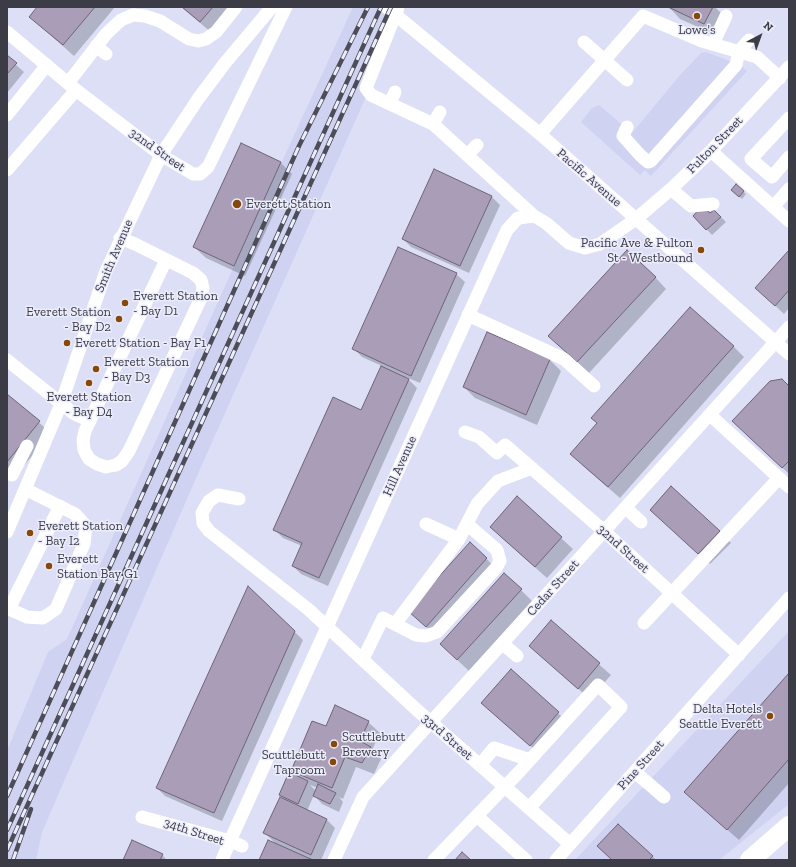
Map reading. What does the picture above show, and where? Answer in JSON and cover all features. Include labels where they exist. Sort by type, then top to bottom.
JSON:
[{"type":"highway","points":[[750,860],[789,826]]},
{"type":"street","points":[[7,170],[101,50],[106,34],[125,23],[133,15],[145,16],[160,21],[189,39],[206,39],[216,32],[236,7]]},
{"type":"street","name":"Smith Avenue","points":[[7,532],[61,404],[104,278],[120,238],[161,155],[172,137],[225,63],[272,7]]},
{"type":"street","name":"32nd Street","points":[[7,32],[72,86],[161,155],[193,174],[200,174],[208,167],[286,7]]},
{"type":"street","name":"Pacific Avenue","points":[[386,7],[540,134],[789,354]]},
{"type":"street","points":[[399,7],[366,88],[371,95],[392,97],[434,124],[534,216],[546,223],[569,243],[585,248],[600,244],[636,219]]},
{"type":"street","points":[[540,134],[643,16],[671,29],[756,57],[780,78]]},
{"type":"street","points":[[713,44],[726,16]]},
{"type":"street","points":[[627,127],[623,136],[630,146],[648,162],[651,161],[736,65],[739,51],[749,40]]},
{"type":"street","points":[[584,42],[627,80]]},
{"type":"street","points":[[7,115],[47,65]]},
{"type":"street","name":"Fulton Street","points":[[636,219],[711,152],[789,67]]},
{"type":"street","points":[[434,124],[440,112]]},
{"type":"street","points":[[789,118],[752,159],[772,177],[789,157]]},
{"type":"street","points":[[467,155],[477,145]]},
{"type":"street","points":[[711,152],[756,197],[773,207],[789,221]]},
{"type":"street","points":[[671,189],[691,206],[712,204]]},
{"type":"street","points":[[773,207],[789,189]]},
{"type":"street","name":"Hill Avenue","points":[[230,841],[507,230],[518,218],[534,216]]},
{"type":"street","points":[[120,238],[166,260],[193,273],[201,280],[203,288],[201,298],[132,446],[122,461],[106,467],[89,459],[84,450],[83,440],[90,421],[166,260]]},
{"type":"street","points":[[468,315],[564,359],[594,386]]},
{"type":"street","name":"Cedar Street","points":[[334,860],[363,797],[605,532],[789,327]]},
{"type":"street","points":[[7,360],[73,413],[90,421]]},
{"type":"street","points":[[710,415],[789,487]]},
{"type":"street","name":"32nd Street","points":[[465,432],[479,437],[498,453],[505,445],[605,532],[739,656]]},
{"type":"street","points":[[27,446],[9,474],[26,486],[75,514],[86,526],[84,544],[56,609],[43,618],[27,617],[8,608],[60,506]]},
{"type":"street","points":[[395,624],[460,539],[477,504],[498,480],[532,468]]},
{"type":"street","points":[[644,623],[671,593],[689,565],[779,478]]},
{"type":"street","name":"33rd Street","points":[[239,499],[218,495],[209,501],[202,513],[203,522],[209,531],[246,559],[327,626],[431,723],[570,844]]},
{"type":"street","points":[[626,508],[641,522]]},
{"type":"street","points":[[426,524],[460,539]]},
{"type":"street","points":[[363,659],[383,618],[416,635],[426,636],[436,632],[496,568],[500,561],[497,550],[468,525]]},
{"type":"street","name":"Pine Street","points":[[556,860],[789,598]]},
{"type":"street","points":[[503,644],[518,656]]},
{"type":"street","points":[[434,860],[504,788],[598,685],[621,707],[529,808]]},
{"type":"street","points":[[480,765],[494,748],[530,760]]},
{"type":"street","points":[[635,772],[664,797]]},
{"type":"street","points":[[477,816],[526,860]]},
{"type":"street","name":"34th Street","points":[[142,817],[230,841],[222,860]]},
{"type":"street","points":[[230,841],[242,846]]},
{"type":"shaded area","points":[[353,7],[406,7],[197,476],[42,832],[36,860],[7,860],[7,751],[48,652],[67,639],[234,266]]},
{"type":"shaded area","points":[[706,52],[740,65],[747,71],[651,176],[645,170],[640,175],[581,122],[592,108],[599,105],[632,133],[681,74],[701,53]]},
{"type":"shaded area","points":[[789,631],[789,804],[719,860],[575,860]]},
{"type":"building","points":[[37,7],[95,7],[63,45],[29,17]]},
{"type":"building","points":[[182,7],[213,7],[200,22]]},
{"type":"building","name":"Lowe's","points":[[668,7],[713,7],[704,24]]},
{"type":"building","points":[[7,55],[17,63],[7,74]]},
{"type":"building","name":"Everett Station","points":[[241,143],[281,162],[234,266],[193,247]]},
{"type":"building","points":[[434,169],[492,196],[460,266],[402,239]]},
{"type":"building","points":[[736,184],[744,191],[739,197],[731,190]]},
{"type":"building","points":[[702,206],[710,213],[714,210],[721,217],[706,230],[693,216]]},
{"type":"building","points":[[398,247],[457,273],[411,376],[352,349]]},
{"type":"building","points":[[627,250],[656,277],[577,362],[548,336]]},
{"type":"building","points":[[789,250],[789,290],[775,306],[755,288]]},
{"type":"building","points":[[690,307],[734,346],[608,487],[570,454],[597,423],[591,418]]},
{"type":"building","points":[[487,332],[550,359],[526,415],[463,387]]},
{"type":"building","points":[[381,366],[409,379],[319,578],[292,566],[302,543],[273,530],[333,397],[361,410]]},
{"type":"building","points":[[782,379],[789,386],[789,461],[782,468],[732,421],[770,381]]},
{"type":"building","points":[[7,394],[40,421],[7,462]]},
{"type":"building","points":[[671,486],[720,531],[698,554],[650,510]]},
{"type":"building","points":[[517,496],[562,537],[535,567],[490,527]]},
{"type":"building","points":[[470,542],[487,558],[426,627],[408,611]]},
{"type":"building","points":[[504,573],[522,589],[457,660],[440,644]]},
{"type":"building","points":[[248,586],[295,631],[214,813],[156,788]]},
{"type":"building","points":[[551,620],[600,663],[578,689],[529,646]]},
{"type":"building","points":[[511,669],[559,712],[530,746],[481,703]]},
{"type":"building","name":"Delta Hotels Seattle Everett","points":[[789,673],[789,759],[727,830],[684,792]]},
{"type":"building","name":"Scuttlebutt Brewery","points":[[335,705],[369,721],[360,741],[371,747],[362,763],[345,757],[332,788],[291,771],[312,721],[326,726]]},
{"type":"building","points":[[289,772],[308,781],[298,804],[279,795]]},
{"type":"building","points":[[318,784],[336,793],[330,804],[313,796]]},
{"type":"building","points":[[280,797],[327,819],[311,855],[263,833]]},
{"type":"building","points":[[618,824],[653,856],[649,860],[612,860],[597,846]]},
{"type":"building","points":[[132,840],[163,854],[160,860],[123,860]]},
{"type":"building","points":[[268,840],[313,860],[259,860]]},
{"type":"building","points":[[462,852],[471,860],[455,860]]},
{"type":"railway","points":[[7,796],[299,146],[368,7]]},
{"type":"railway","points":[[7,830],[381,7]]},
{"type":"railway","points":[[7,850],[391,7]]},
{"type":"railway","points":[[13,860],[31,809]]},
{"type":"place","name":"Lowe's","points":[[697,16]]},
{"type":"place","name":"Everett Station","points":[[237,204]]},
{"type":"place","name":"Pacific Ave & Fulton St - Westbound","points":[[701,250]]},
{"type":"place","name":"Everett Station - Bay D1","points":[[125,303]]},
{"type":"place","name":"Everett Station - Bay D2","points":[[119,319]]},
{"type":"place","name":"Everett Station - Bay F1","points":[[67,343]]},
{"type":"place","name":"Everett Station - Bay D3","points":[[96,369]]},
{"type":"place","name":"Everett Station - Bay D4","points":[[89,383]]},
{"type":"place","name":"Everett Station - Bay I2","points":[[30,533]]},
{"type":"place","name":"Everett Station Bay G1","points":[[49,566]]},
{"type":"place","name":"Delta Hotels Seattle Everett","points":[[770,716]]},
{"type":"place","name":"Scuttlebutt Brewery","points":[[334,744]]},
{"type":"place","name":"Scuttlebutt Taproom","points":[[333,762]]}]
